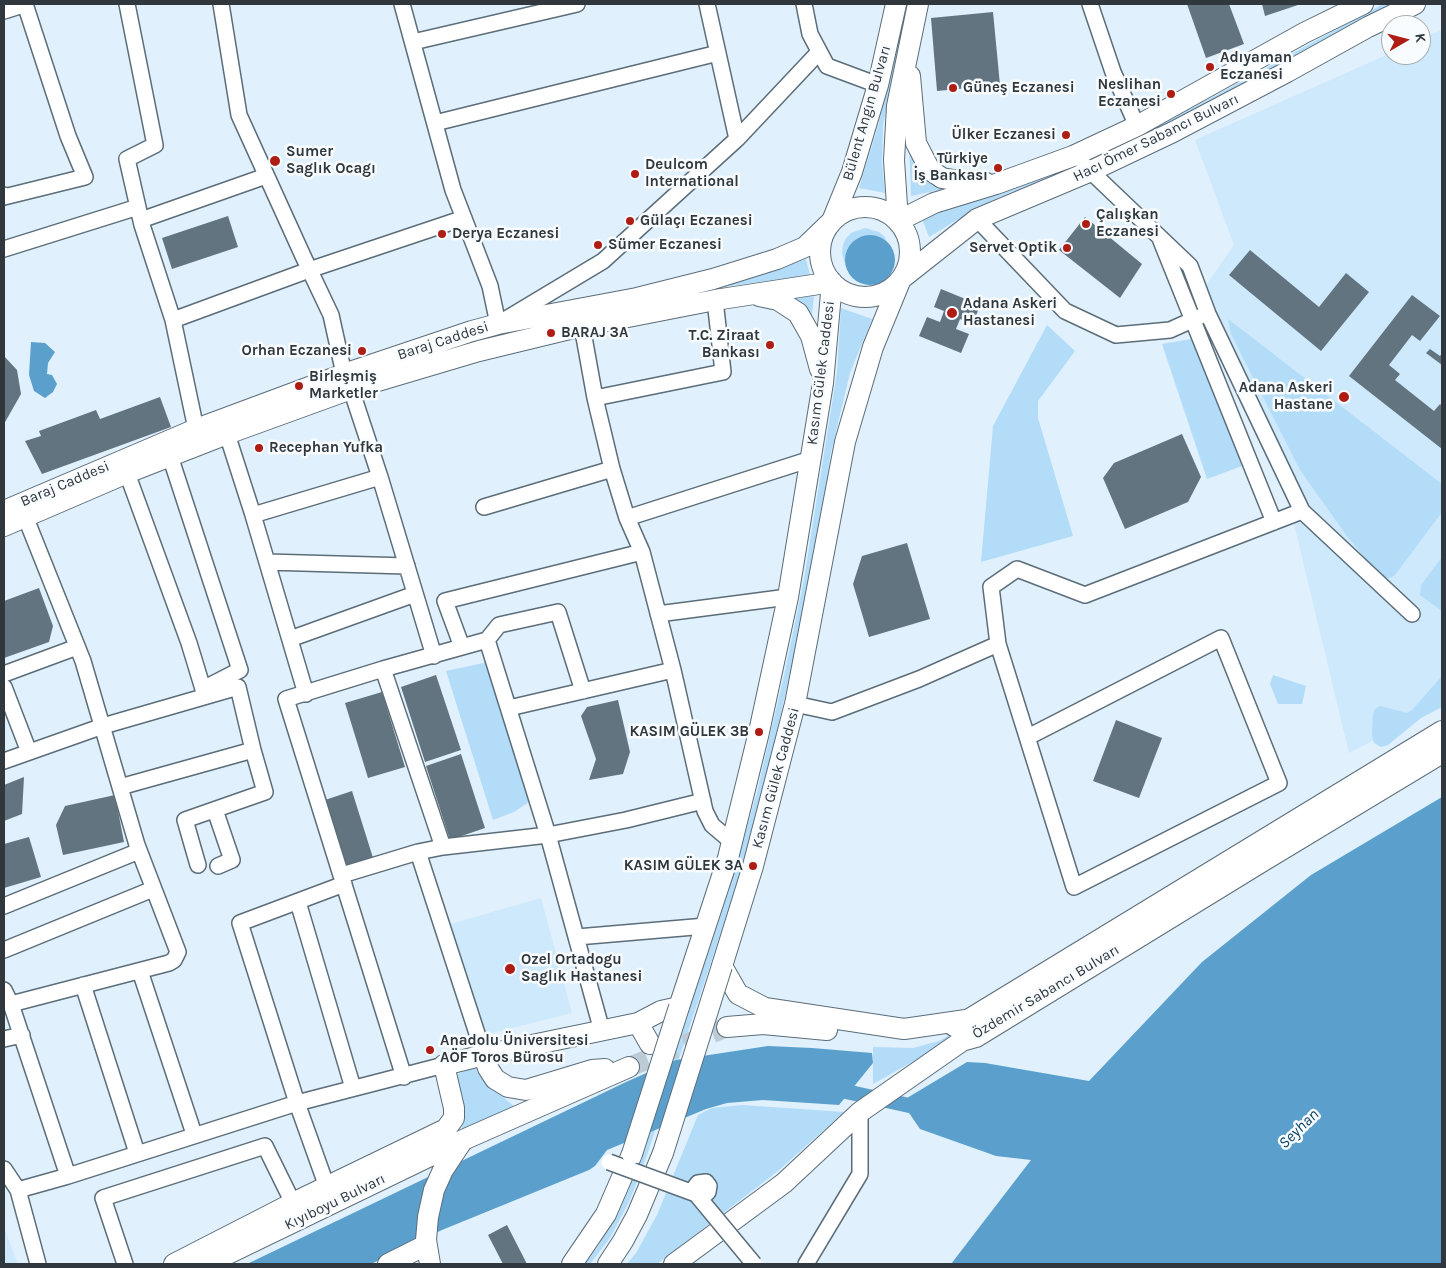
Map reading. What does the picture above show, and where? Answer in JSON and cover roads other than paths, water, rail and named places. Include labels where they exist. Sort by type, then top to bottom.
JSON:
[{"type":"main road","name":"Bülent Angın Bulvarı","points":[[832,221],[852,172],[878,85],[896,4]]},
{"type":"main road","name":"Bülent Angın Bulvarı","points":[[898,221],[894,160],[897,106],[918,4]]},
{"type":"main road","name":"Hacı Ömer Sabancı Bulvarı","points":[[898,221],[934,203],[996,184],[1073,156],[1137,126],[1304,33],[1363,4]]},
{"type":"main road","name":"Hacı Ömer Sabancı Bulvarı","points":[[902,279],[977,220],[1091,171],[1182,128],[1368,27],[1415,4]]},
{"type":"main road","points":[[909,44],[916,142],[930,170],[942,178],[951,180],[996,184]]},
{"type":"main road","points":[[870,207],[885,212],[898,221],[906,234],[910,249],[908,265],[902,279],[890,290],[876,296],[860,297],[847,294],[826,275],[821,261],[820,247],[824,233],[832,221],[843,212],[856,208],[870,207]]},
{"type":"main road","name":"Baraj Caddesi","points":[[4,526],[467,332],[498,324],[637,298],[713,279],[777,259],[805,247],[832,221]]},
{"type":"main road","name":"Kasım Gülek Caddesi","points":[[608,1264],[624,1241],[637,1215],[663,1153],[753,866],[795,704],[844,442],[873,347],[902,279]]},
{"type":"main road","name":"Baraj Caddesi","points":[[4,511],[196,429],[347,382],[582,326],[715,300],[832,282]]},
{"type":"main road","name":"Kasım Gülek Caddesi","points":[[572,1264],[606,1214],[632,1154],[732,842],[759,732],[788,597],[823,383],[832,282]]},
{"type":"main road","points":[[752,294],[778,300],[798,313],[811,336],[823,383]]},
{"type":"main road","name":"Özdemir Sabancı Bulvarı","points":[[727,1027],[763,1024],[897,1038],[933,1035],[966,1020],[1442,732]]},
{"type":"main road","name":"Özdemir Sabancı Bulvarı","points":[[674,1264],[784,1183],[860,1112],[962,1041],[976,1037],[1442,753]]},
{"type":"main road","points":[[722,966],[738,994],[766,1008],[904,1029],[966,1020]]},
{"type":"main road","points":[[174,1264],[446,1129],[454,1118],[454,1108],[444,1066],[484,1055],[638,1023],[661,1011],[679,1007]]},
{"type":"main road","points":[[638,1023],[650,1044],[663,1060]]},
{"type":"main road","points":[[388,1264],[428,1250],[431,1202],[443,1170],[463,1140],[629,1067],[592,1070],[526,1090],[508,1088],[495,1079],[488,1068],[484,1055]]},
{"type":"main road","name":"Kıyıboyu Bulvarı","points":[[207,1264],[463,1140]]},
{"type":"street","points":[[4,11],[26,4],[68,136],[85,177],[4,198],[4,196]]},
{"type":"street","points":[[128,4],[155,145],[127,159],[139,214],[173,320],[196,429]]},
{"type":"street","points":[[221,4],[239,115],[331,315],[347,382],[380,477],[434,656]]},
{"type":"street","points":[[402,4],[453,190],[490,286],[498,324],[603,262],[736,139],[819,52]]},
{"type":"street","points":[[413,42],[578,4]]},
{"type":"street","points":[[707,4],[736,139]]},
{"type":"street","points":[[804,4],[810,34],[827,66],[878,85]]},
{"type":"street","points":[[1090,4],[1113,72],[1137,126]]},
{"type":"street","points":[[435,123],[718,53]]},
{"type":"street","points":[[1073,156],[1190,266],[1208,314],[1302,511],[1412,614]]},
{"type":"street","points":[[4,249],[139,214],[266,176]]},
{"type":"street","points":[[173,320],[309,270],[464,218]]},
{"type":"street","points":[[977,220],[1065,311],[1116,335],[1170,330],[1208,314]]},
{"type":"street","points":[[1159,238],[1274,522]]},
{"type":"street","points":[[595,398],[723,372],[715,300]]},
{"type":"street","points":[[582,326],[595,398],[612,469],[627,518],[642,552],[703,802],[712,825],[732,842]]},
{"type":"street","points":[[227,434],[306,694]]},
{"type":"street","points":[[127,473],[189,643],[203,689],[240,670],[170,456]]},
{"type":"street","points":[[627,518],[811,460]]},
{"type":"street","points":[[484,507],[612,469]]},
{"type":"street","points":[[253,515],[380,477]]},
{"type":"street","points":[[1028,737],[1221,638],[1279,783],[1074,887],[998,644],[991,586],[1017,569],[1085,595],[1302,511]]},
{"type":"street","points":[[11,1004],[169,963],[174,960],[178,952],[139,851],[103,726],[77,647],[26,516]]},
{"type":"street","points":[[462,648],[445,601],[642,552]]},
{"type":"street","points":[[267,562],[407,566]]},
{"type":"street","points":[[290,639],[415,594]]},
{"type":"street","points":[[658,614],[788,597]]},
{"type":"street","points":[[404,1076],[286,700],[383,669],[487,640],[499,625],[558,612],[583,691]]},
{"type":"street","points":[[487,640],[548,835],[602,1031]]},
{"type":"street","points":[[795,704],[832,712],[919,679],[998,644]]},
{"type":"street","points":[[4,674],[77,647]]},
{"type":"street","points":[[383,669],[443,847]]},
{"type":"street","points":[[509,708],[672,670]]},
{"type":"street","points":[[4,687],[30,752]]},
{"type":"street","points":[[4,762],[103,726],[238,687],[265,792],[185,820],[198,865]]},
{"type":"street","points":[[120,787],[253,750]]},
{"type":"street","points":[[327,1187],[297,1103],[240,923],[298,902],[343,879],[418,852],[443,847],[548,835],[626,820],[703,802]]},
{"type":"street","points":[[215,810],[232,860],[218,866]]},
{"type":"street","points":[[4,906],[139,851]]},
{"type":"street","points":[[418,852],[484,1055]]},
{"type":"street","points":[[4,950],[153,888]]},
{"type":"street","points":[[298,902],[353,1088]]},
{"type":"street","points":[[577,937],[706,926]]},
{"type":"street","points":[[140,971],[194,1134]]},
{"type":"street","points":[[83,985],[137,1153]]},
{"type":"street","points":[[4,990],[22,1035],[68,1176]]},
{"type":"street","points":[[4,1039],[22,1035]]},
{"type":"street","points":[[18,1190],[68,1176],[194,1134],[297,1103],[444,1066]]},
{"type":"street","points":[[806,1264],[860,1174],[860,1112]]},
{"type":"street","points":[[124,1264],[103,1198],[265,1146],[294,1203]]},
{"type":"street","points":[[609,1162],[696,1194],[754,1264]]},
{"type":"street","points":[[4,1169],[18,1190],[38,1264]]},
{"type":"water","points":[[870,235],[888,242],[895,260],[888,278],[870,285],[852,278],[845,260],[852,242]]},
{"type":"water","points":[[31,342],[45,343],[55,352],[48,363],[47,374],[52,375],[57,384],[53,392],[45,398],[34,391],[29,375]]},
{"type":"water","name":"Seyhan","points":[[1442,797],[1442,1264],[951,1264],[1031,1160],[996,1156],[920,1129],[905,1107],[907,1098],[967,1062],[985,1063],[1089,1081],[1202,962],[1311,875]]},
{"type":"water","points":[[768,1046],[872,1053],[873,1063],[839,1105],[763,1100],[727,1103],[706,1109],[607,1150],[595,1166],[589,1170],[442,1230],[371,1264],[247,1264],[626,1082],[676,1060]]},
{"type":"waterway","points":[[830,1088],[925,1109]]},
{"type":"tunnel","points":[[629,1067],[727,1027]]},
{"type":"place","name":"Adıyaman Eczanesi","points":[[1210,67]]},
{"type":"place","name":"Güneş Eczanesi","points":[[953,88]]},
{"type":"place","name":"Neslihan Eczanesi","points":[[1171,94]]},
{"type":"place","name":"Ülker Eczanesi","points":[[1066,135]]},
{"type":"place","name":"Sumer Saglık Ocagı","points":[[275,161]]},
{"type":"place","name":"Türkiye İş Bankası","points":[[998,168]]},
{"type":"place","name":"Deulcom International","points":[[635,174]]},
{"type":"place","name":"Gülaçı Eczanesi","points":[[630,221]]},
{"type":"place","name":"Çalışkan Eczanesi","points":[[1086,224]]},
{"type":"place","name":"Derya Eczanesi","points":[[442,234]]},
{"type":"place","name":"Sümer Eczanesi","points":[[598,245]]},
{"type":"place","name":"Servet Optik","points":[[1067,248]]},
{"type":"place","name":"Adana Askeri Hastanesi","points":[[952,313]]},
{"type":"place","name":"BARAJ 3A","points":[[551,333]]},
{"type":"place","name":"T.C. Ziraat Bankası","points":[[770,345]]},
{"type":"place","name":"Orhan Eczanesi","points":[[362,351]]},
{"type":"place","name":"Birleşmiş Marketler","points":[[299,386]]},
{"type":"place","name":"Adana Askeri Hastane","points":[[1344,397]]},
{"type":"place","name":"Recephan Yufka","points":[[259,448]]},
{"type":"place","name":"KASIM GÜLEK 3B","points":[[759,732]]},
{"type":"place","name":"KASIM GÜLEK 3A","points":[[753,866]]},
{"type":"place","name":"Ozel Ortadogu Saglık Hastanesi","points":[[510,969]]},
{"type":"place","name":"Anadolu Üniversitesi AÖF Toros Bürosu","points":[[430,1050]]}]
